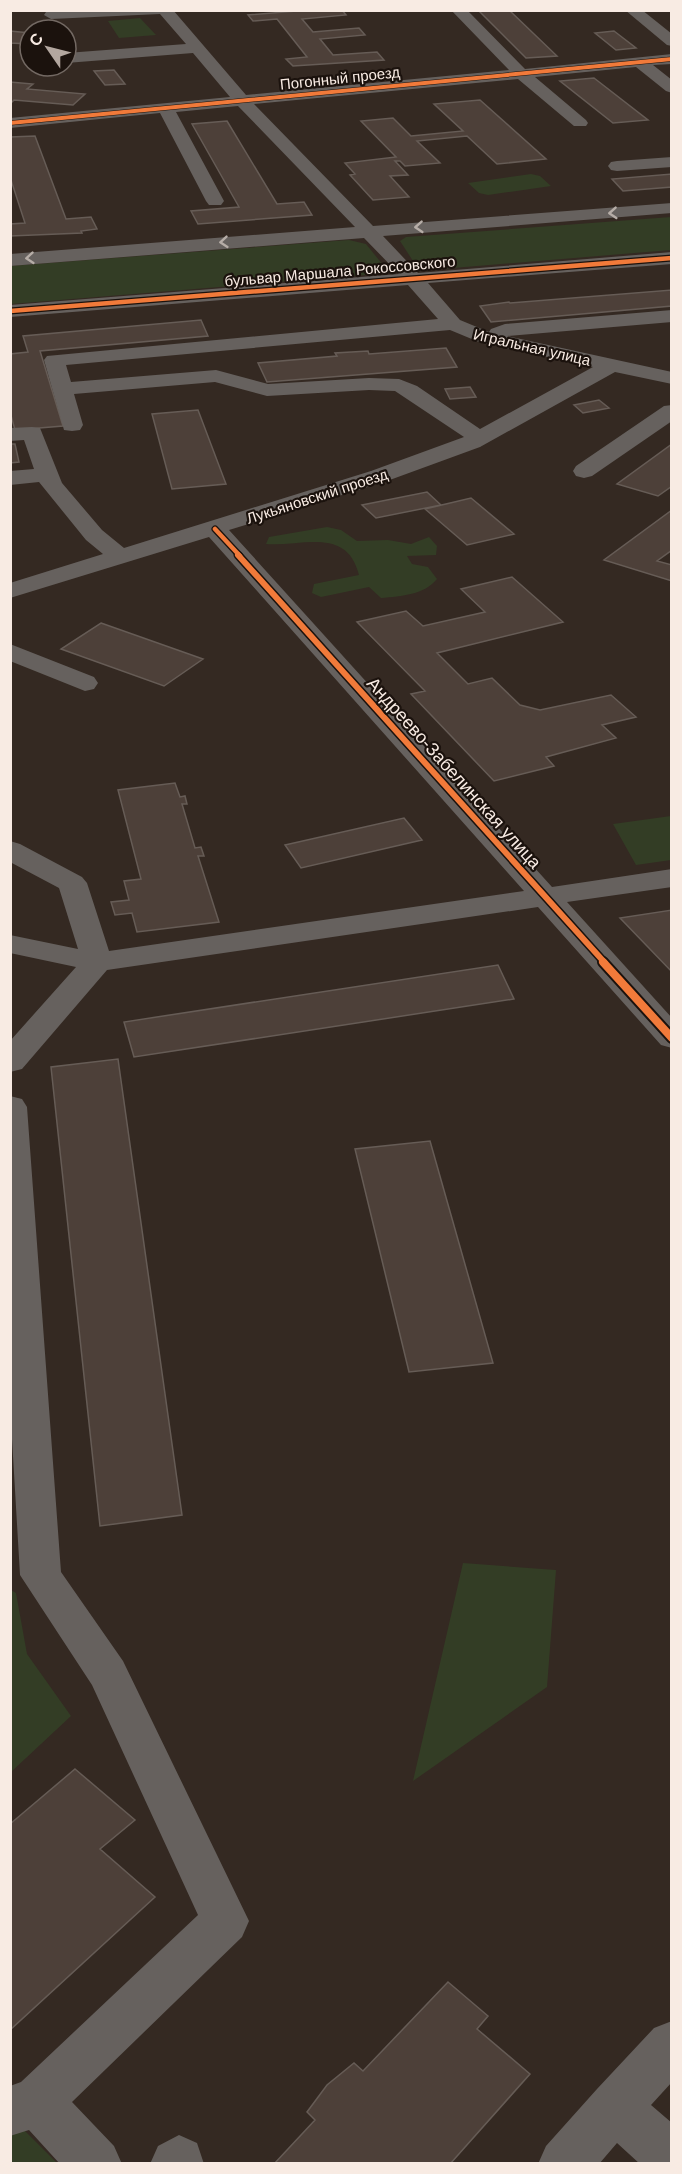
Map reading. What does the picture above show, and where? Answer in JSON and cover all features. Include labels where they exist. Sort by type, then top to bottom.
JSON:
[{"type":"street","points":[[51,15],[158,10]]},
{"type":"street","name":"бульвар Маршала Рокоссовского","points":[[165,10],[242,102],[413,279]]},
{"type":"street","points":[[458,10],[522,74],[580,123]]},
{"type":"street","points":[[632,10],[672,42]]},
{"type":"street","points":[[78,57],[196,48]]},
{"type":"street","name":"Погонный проезд","points":[[10,123],[672,59]]},
{"type":"street","points":[[639,62],[672,88]]},
{"type":"street","points":[[166,109],[215,201]]},
{"type":"street","points":[[616,166],[672,162]]},
{"type":"street","points":[[10,260],[672,208]]},
{"type":"street","name":"бульвар Маршала Рокоссовского","points":[[10,311],[229,309],[413,279],[672,258]]},
{"type":"street","name":"Игральная улица","points":[[413,279],[440,298],[453,324],[467,332],[610,366],[672,378]]},
{"type":"street","points":[[229,309],[229,345]]},
{"type":"street","points":[[486,338],[506,330],[672,316]]},
{"type":"street","points":[[72,425],[54,360],[453,324]]},
{"type":"street","name":"Лукьяновский проезд","points":[[10,591],[379,477],[479,438],[610,366]]},
{"type":"street","points":[[63,389],[216,376],[267,390],[369,384],[399,385],[410,390],[479,438]]},
{"type":"street","points":[[584,471],[672,411]]},
{"type":"street","points":[[10,435],[32,433],[51,485],[94,535],[121,557]]},
{"type":"street","points":[[10,478],[46,475]]},
{"type":"street","name":"Андреево-Забелинская улица","points":[[215,529],[672,1038]]},
{"type":"street","points":[[10,652],[85,683]]},
{"type":"street","points":[[10,850],[72,883],[97,962]]},
{"type":"street","points":[[10,944],[97,962],[672,878]]},
{"type":"street","points":[[10,1062],[97,962]]},
{"type":"street","points":[[10,1107],[41,1575],[108,1674],[225,1921],[24,2107],[96,2163]]},
{"type":"street","points":[[564,2163],[672,2045]]},
{"type":"street","points":[[615,2107],[672,2158]]},
{"type":"green space","points":[[140,18],[156,35],[119,38],[108,21]]},
{"type":"green space","points":[[531,174],[540,176],[551,186],[488,195],[479,193],[468,183]]},
{"type":"green space","points":[[671,217],[671,250],[429,270],[413,261],[400,241],[406,237]]},
{"type":"green space","points":[[349,240],[366,244],[383,265],[377,274],[11,304],[11,266]]},
{"type":"green space","points":[[327,527],[341,530],[357,541],[388,540],[411,544],[429,537],[437,546],[436,555],[407,556],[412,564],[428,567],[437,579],[419,592],[381,598],[369,587],[321,597],[312,593],[314,584],[359,575],[353,560],[344,550],[334,544],[321,542],[266,544],[269,537]]},
{"type":"green space","points":[[671,816],[671,860],[636,865],[613,824]]},
{"type":"green space","points":[[463,1563],[556,1570],[547,1687],[413,1781]]},
{"type":"green space","points":[[11,1590],[16,1593],[27,1654],[71,1716],[11,1772]]},
{"type":"green space","points":[[21,2127],[57,2163],[11,2163],[10,2131]]},
{"type":"building","points":[[342,10],[346,15],[302,19],[313,32],[359,28],[365,35],[320,39],[333,55],[377,52],[384,60],[293,66],[286,59],[307,57],[277,19],[253,21],[248,15]]},
{"type":"building","points":[[478,10],[509,10],[557,56],[526,58]]},
{"type":"building","points":[[10,31],[18,32],[18,43],[10,43]]},
{"type":"building","points":[[614,31],[636,48],[616,50],[595,33]]},
{"type":"building","points":[[114,70],[125,84],[105,85],[94,71]]},
{"type":"building","points":[[594,78],[648,120],[613,123],[560,81]]},
{"type":"building","points":[[10,82],[33,84],[27,89],[85,94],[73,105],[14,100],[10,104]]},
{"type":"building","points":[[480,100],[546,159],[497,164],[467,136],[417,141],[440,163],[405,166],[400,161],[395,161],[408,175],[390,176],[409,197],[373,200],[350,175],[355,174],[345,163],[396,157],[361,121],[393,118],[411,136],[463,131],[434,104]]},
{"type":"building","points":[[227,121],[277,204],[304,202],[312,215],[198,224],[191,211],[239,207],[192,124]]},
{"type":"building","points":[[35,136],[66,219],[91,217],[97,229],[81,231],[82,233],[10,236],[10,224],[25,223],[10,177],[10,137]]},
{"type":"building","points":[[672,174],[672,187],[623,191],[612,179]]},
{"type":"building","points":[[672,290],[672,306],[491,322],[480,306],[509,302]]},
{"type":"building","points":[[201,320],[208,336],[40,351],[63,426],[15,430],[10,412],[10,354],[28,352],[23,336]]},
{"type":"building","points":[[446,348],[457,367],[267,382],[258,363],[337,356],[335,353],[368,351],[369,354]]},
{"type":"building","points":[[470,387],[476,397],[450,399],[445,389]]},
{"type":"building","points":[[599,400],[609,408],[583,413],[574,405]]},
{"type":"building","points":[[198,410],[226,484],[172,489],[152,414]]},
{"type":"building","points":[[10,444],[15,444],[19,462],[10,463]]},
{"type":"building","points":[[672,444],[672,486],[658,496],[617,484]]},
{"type":"building","points":[[427,492],[441,505],[376,518],[362,505]]},
{"type":"building","points":[[471,498],[514,534],[467,545],[425,509]]},
{"type":"building","points":[[672,510],[672,550],[657,561],[672,565],[672,581],[604,560]]},
{"type":"building","points":[[512,577],[563,622],[437,653],[468,684],[492,678],[520,705],[540,710],[611,695],[636,717],[602,725],[616,738],[546,757],[554,766],[494,781],[411,694],[425,691],[357,622],[406,611],[423,626],[485,612],[461,589]]},
{"type":"building","points":[[101,623],[203,659],[164,686],[61,649]]},
{"type":"building","points":[[175,783],[180,797],[185,796],[187,804],[182,804],[195,848],[201,847],[204,856],[198,856],[219,922],[137,932],[132,913],[115,915],[111,902],[129,900],[124,881],[141,879],[118,790]]},
{"type":"building","points":[[404,818],[422,840],[301,868],[285,845]]},
{"type":"building","points":[[672,910],[672,972],[620,918]]},
{"type":"building","points":[[498,965],[514,999],[134,1057],[124,1022]]},
{"type":"building","points":[[118,1059],[182,1515],[100,1526],[51,1067]]},
{"type":"building","points":[[430,1141],[493,1363],[409,1372],[355,1149]]},
{"type":"building","points":[[75,1769],[135,1820],[100,1849],[155,1897],[10,2030],[10,1824]]},
{"type":"building","points":[[448,1982],[488,2016],[477,2029],[530,2074],[450,2164],[274,2164],[315,2120],[307,2112],[327,2085],[354,2063],[363,2071]]},
{"type":"tram line","points":[[10,125],[672,61]]},
{"type":"cycle path","points":[[10,123],[672,59]]},
{"type":"cycle path","points":[[10,311],[672,258]]},
{"type":"cycle path","points":[[215,529],[672,1038]]}]
